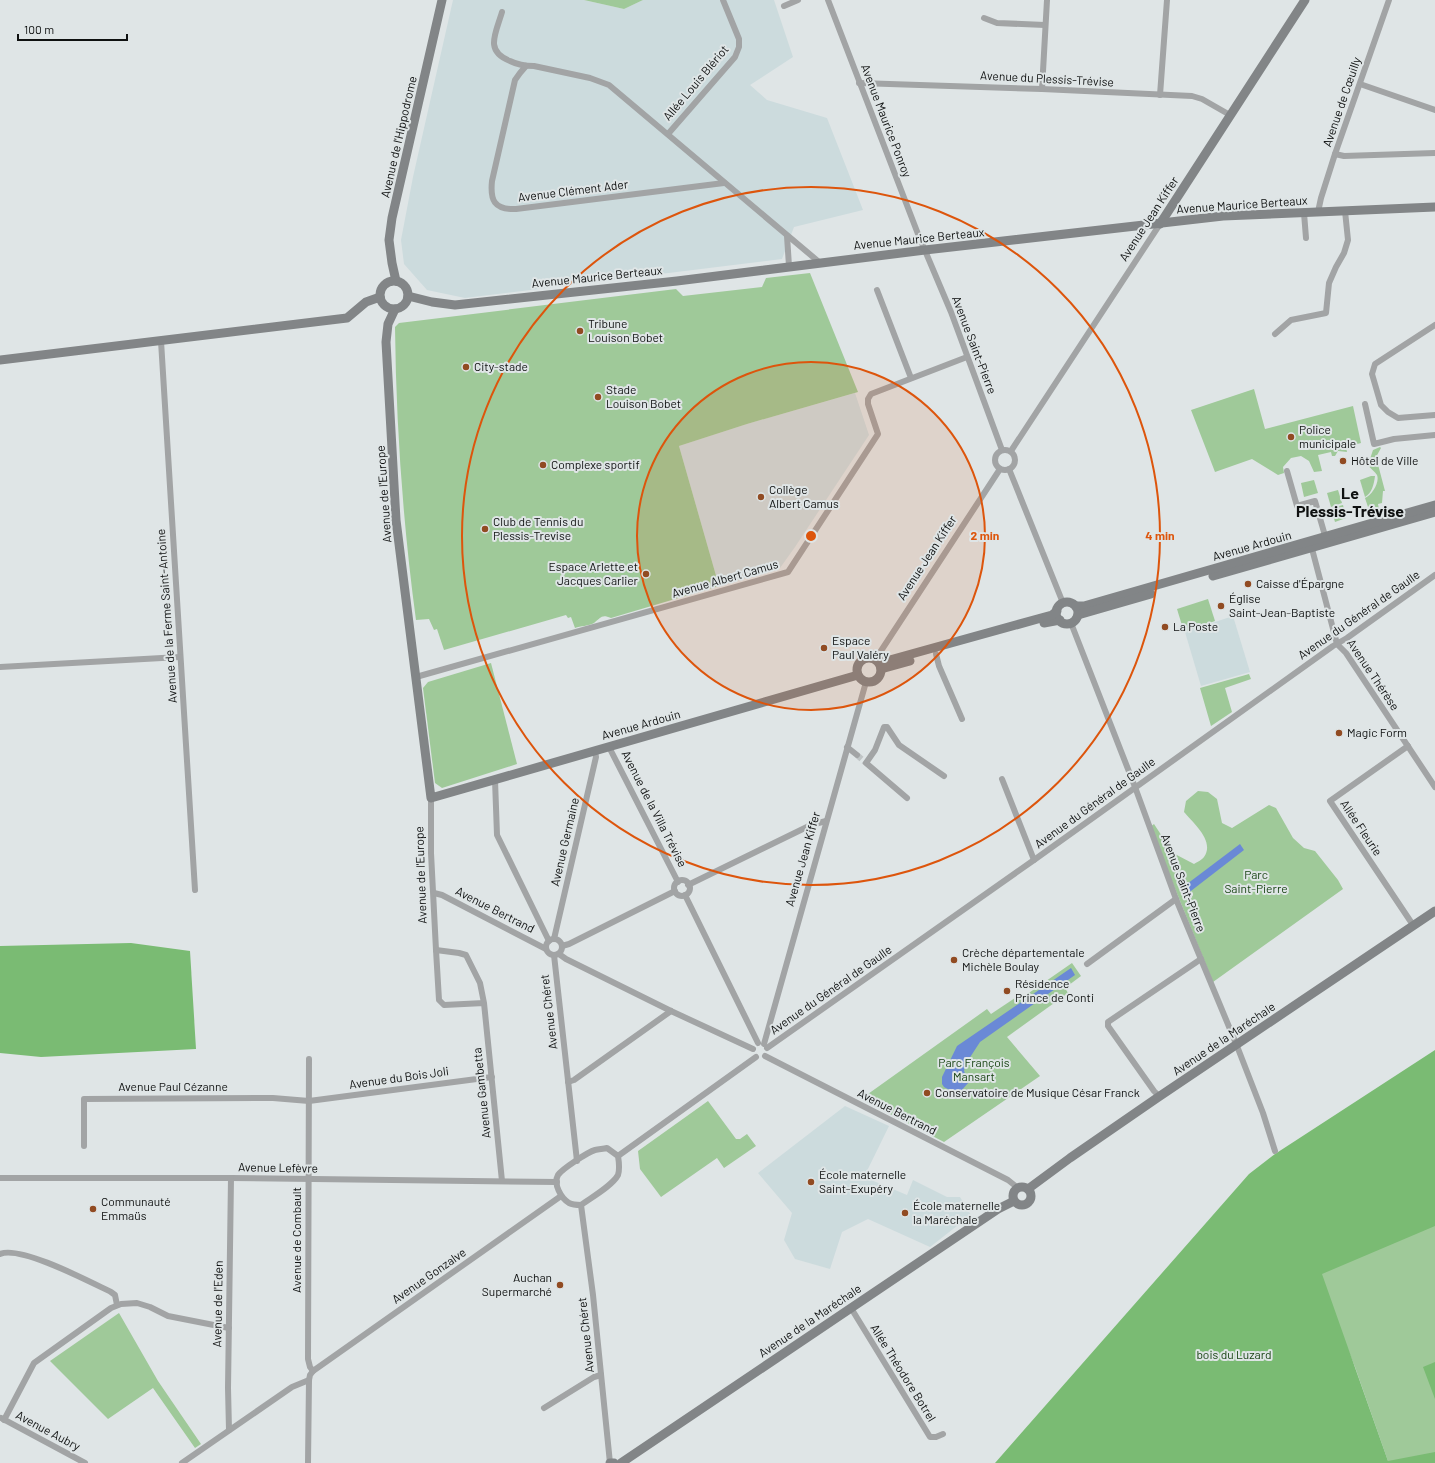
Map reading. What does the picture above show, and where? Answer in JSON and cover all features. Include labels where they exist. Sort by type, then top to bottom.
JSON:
[{"type":"street","name":"Avenue de l'Hippodrome","points":[[396,281],[389,240],[392,218],[442,0]]},
{"type":"street","name":"Allée Louis Blériot","points":[[668,134],[735,57],[739,47],[739,39],[723,0]]},
{"type":"street","points":[[784,6],[798,0]]},
{"type":"street","name":"Avenue Maurice Ponroy","points":[[828,0],[925,250]]},
{"type":"street","points":[[1042,89],[1047,0]]},
{"type":"street","points":[[1160,95],[1167,0]]},
{"type":"street","name":"Avenue Jean Kiffer","points":[[1011,451],[1306,0]]},
{"type":"street","name":"Avenue de Cœuilly","points":[[1318,212],[1335,154],[1389,0]]},
{"type":"street","points":[[502,12],[494,38],[494,46],[497,54],[504,59],[526,66],[534,66],[604,82],[615,89],[819,262]]},
{"type":"street","points":[[984,18],[997,24],[1045,25]]},
{"type":"street","name":"Avenue Clément Ader","points":[[526,66],[515,80],[492,180],[491,193],[493,201],[503,209],[516,209],[724,183]]},
{"type":"street","name":"Avenue du Plessis-Trévise","points":[[859,83],[1192,96],[1202,99],[1230,115]]},
{"type":"street","points":[[1360,84],[1435,110]]},
{"type":"street","points":[[1335,154],[1344,156],[1435,153]]},
{"type":"street","name":"Avenue Maurice Berteaux","points":[[408,296],[432,302],[455,305],[676,281],[819,262],[1224,216],[1435,207]]},
{"type":"street","points":[[1275,334],[1291,320],[1326,313],[1329,282],[1344,253],[1348,240],[1345,211]]},
{"type":"street","points":[[1304,213],[1306,238]]},
{"type":"street","points":[[788,236],[790,266]]},
{"type":"street","name":"Avenue Saint-Pierre","points":[[925,250],[951,312],[1002,450]]},
{"type":"street","points":[[392,281],[400,282],[406,288],[408,296],[407,300],[402,306],[395,309],[387,307],[381,301],[381,288],[392,281]]},
{"type":"street","points":[[877,290],[910,378]]},
{"type":"street","points":[[0,360],[347,318],[366,302],[380,297]]},
{"type":"street","name":"Avenue de l'Europe","points":[[395,309],[388,324],[386,342],[396,514],[431,798],[431,853],[439,1000],[444,1005],[484,1003]]},
{"type":"street","points":[[1435,325],[1375,364],[1372,374],[1380,405],[1388,412],[1398,418],[1435,415]]},
{"type":"street","name":"Avenue de la Ferme Saint-Antoine","points":[[161,341],[195,890]]},
{"type":"street","name":"Avenue Albert Camus","points":[[416,677],[788,572],[878,434],[868,404],[868,399],[871,394],[967,357]]},
{"type":"street","points":[[1365,404],[1374,444],[1435,435]]},
{"type":"street","points":[[1007,449],[1011,451],[1016,460],[1014,465],[1005,470],[1000,468],[996,463],[995,458],[997,453],[1007,449]]},
{"type":"street","name":"Avenue Jean Kiffer","points":[[878,664],[929,578],[1000,468]]},
{"type":"street","points":[[1009,469],[1060,607],[1058,618],[1060,620]]},
{"type":"street","points":[[1287,471],[1297,506],[1315,501],[1326,540]]},
{"type":"street","name":"Avenue Ardouin","points":[[1326,540],[1435,505]]},
{"type":"street","name":"Avenue Ardouin","points":[[1077,611],[1084,606],[1136,591],[1435,512]]},
{"type":"street","name":"Avenue Thérèse","points":[[1311,544],[1337,644],[1346,653],[1435,787]]},
{"type":"street","name":"Avenue du Général de Gaulle","points":[[763,1045],[1034,860],[1435,575]]},
{"type":"street","points":[[878,664],[880,673],[876,680],[866,682],[858,675],[858,668],[861,662],[867,658],[878,664],[936,654],[1050,621],[1060,620],[1065,623],[1071,623],[1076,619],[1077,611],[1070,602],[1060,607],[1052,615],[878,664]]},
{"type":"street","name":"Avenue Saint-Pierre","points":[[1071,623],[1176,899],[1263,1113],[1275,1151]]},
{"type":"street","points":[[936,654],[939,666],[962,719]]},
{"type":"street","points":[[0,667],[180,658]]},
{"type":"street","name":"Avenue Ardouin","points":[[431,798],[858,675]]},
{"type":"street","name":"Avenue Jean Kiffer","points":[[763,1045],[866,682]]},
{"type":"street","points":[[907,798],[866,763],[875,750],[884,727],[890,729],[899,745],[944,776]]},
{"type":"street","name":"Allée Fleurie","points":[[1408,746],[1330,801],[1413,926]]},
{"type":"street","name":"Avenue de la Villa Trévise","points":[[609,747],[678,882]]},
{"type":"street","points":[[847,747],[857,755]]},
{"type":"street","name":"Avenue Germaine","points":[[551,940],[596,757],[594,751]]},
{"type":"street","points":[[1002,779],[1034,860]]},
{"type":"street","points":[[495,780],[497,835],[551,940]]},
{"type":"street","points":[[688,884],[811,825],[826,822]]},
{"type":"street","points":[[686,895],[677,895],[674,888],[678,882],[682,881],[688,884]]},
{"type":"street","points":[[686,895],[690,888],[688,884]]},
{"type":"street","points":[[556,955],[562,946],[569,944],[675,891]]},
{"type":"street","name":"Avenue Bertrand","points":[[434,893],[454,901],[546,948]]},
{"type":"street","points":[[618,1156],[756,1057],[761,1058],[765,1056],[767,1052],[686,895]]},
{"type":"street","points":[[1087,964],[1176,899]]},
{"type":"street","name":"Avenue de la Maréchale","points":[[1028,1190],[1070,1158],[1435,911]]},
{"type":"street","points":[[551,940],[559,941],[562,946]]},
{"type":"street","points":[[551,940],[546,948],[549,953],[566,959],[671,1011],[753,1049],[763,1045]]},
{"type":"street","name":"Avenue Gambetta","points":[[436,950],[459,952],[466,955],[480,983],[484,1003],[502,1181]]},
{"type":"street","name":"Avenue Chéret","points":[[556,955],[577,1161]]},
{"type":"street","points":[[1160,1097],[1154,1091],[1108,1026],[1108,1022],[1201,959]]},
{"type":"street","points":[[568,1082],[574,1080],[671,1011]]},
{"type":"street","points":[[753,1049],[756,1057]]},
{"type":"street","name":"Avenue Bertrand","points":[[765,1056],[1008,1180],[1018,1188]]},
{"type":"street","name":"Avenue de Combault","points":[[308,1463],[311,1375],[308,1359],[309,1059]]},
{"type":"street","name":"Avenue du Bois Joli","points":[[309,1101],[492,1077]]},
{"type":"street","name":"Avenue Paul Cézanne","points":[[84,1146],[84,1099],[273,1098],[309,1101]]},
{"type":"street","points":[[607,1148],[618,1156],[618,1174],[612,1182],[581,1205],[569,1203],[561,1196],[556,1182],[558,1175],[577,1161],[590,1152],[607,1148]]},
{"type":"street","name":"Avenue Lefèvre","points":[[0,1178],[231,1178],[556,1182]]},
{"type":"street","name":"Avenue de l'Eden","points":[[229,1430],[228,1388],[231,1178]]},
{"type":"street","points":[[1023,1187],[1028,1190],[1031,1196],[1028,1204],[1020,1206],[1014,1201],[1014,1192],[1018,1188],[1023,1187]]},
{"type":"street","name":"Avenue Gonzalve","points":[[182,1463],[311,1375],[561,1196]]},
{"type":"street","name":"Avenue de la Maréchale","points":[[621,1463],[998,1209],[1014,1201]]},
{"type":"street","name":"Avenue Chéret","points":[[581,1205],[593,1295],[610,1463]]},
{"type":"street","points":[[0,1254],[8,1252],[50,1264],[111,1292],[115,1295],[117,1306]]},
{"type":"street","points":[[2,1419],[34,1363],[111,1308],[137,1303],[150,1307],[168,1316],[229,1328]]},
{"type":"street","name":"Allée Théodore Botrel","points":[[851,1308],[930,1437],[936,1437],[943,1434]]},
{"type":"street","points":[[544,1408],[601,1374]]},
{"type":"street","name":"Avenue Aubry","points":[[2,1419],[85,1463]]},
{"type":"shaded area","points":[[453,0],[584,0],[624,9],[643,0],[774,0],[793,57],[750,85],[767,100],[827,118],[863,210],[794,227],[782,259],[465,298],[427,290],[404,264],[401,240],[413,177]]},
{"type":"shaded area","name":"Collège Albert Camus","points":[[855,393],[869,435],[795,547],[780,568],[719,586],[679,446],[747,424]]},
{"type":"shaded area","points":[[1233,616],[1250,672],[1201,686],[1185,632]]},
{"type":"shaded area","points":[[845,1106],[889,1126],[864,1177],[907,1195],[913,1180],[947,1197],[960,1197],[971,1215],[930,1247],[868,1219],[842,1232],[830,1269],[795,1259],[784,1240],[792,1213],[758,1173]]},
{"type":"green space","points":[[584,0],[643,0],[624,9]]},
{"type":"green space","name":"Complexe sportif","points":[[810,273],[858,392],[747,424],[679,446],[719,586],[611,618],[603,617],[594,623],[575,628],[571,617],[568,618],[566,615],[444,650],[437,629],[434,630],[429,619],[416,620],[407,548],[401,474],[395,327],[399,323],[676,289],[683,296],[762,287],[766,278]]},
{"type":"green space","points":[[1254,389],[1265,429],[1353,406],[1361,443],[1346,447],[1347,452],[1338,451],[1335,456],[1332,456],[1331,452],[1318,455],[1322,471],[1314,472],[1309,461],[1301,456],[1291,458],[1283,467],[1284,473],[1278,475],[1252,459],[1215,472],[1191,410]]},
{"type":"green space","points":[[1380,447],[1381,448],[1376,457],[1385,491],[1383,491],[1382,503],[1378,504],[1380,515],[1377,515],[1375,506],[1368,507],[1365,498],[1370,494],[1376,485],[1378,478],[1377,475],[1368,465],[1373,450]]},
{"type":"green space","points":[[1375,476],[1373,485],[1371,491],[1365,497],[1360,480]]},
{"type":"green space","points":[[1314,480],[1318,493],[1304,497],[1301,483]]},
{"type":"green space","points":[[1338,490],[1342,503],[1331,507],[1327,493]]},
{"type":"green space","points":[[1343,505],[1346,518],[1335,522],[1331,508]]},
{"type":"green space","points":[[1208,599],[1215,621],[1184,632],[1177,609]]},
{"type":"green space","points":[[491,663],[517,764],[442,788],[435,783],[423,688],[428,682]]},
{"type":"green space","points":[[1249,674],[1251,679],[1225,688],[1232,712],[1211,726],[1200,688]]},
{"type":"green space","name":"Parc Saint-Pierre","points":[[1198,791],[1208,792],[1217,799],[1222,823],[1232,828],[1269,805],[1276,808],[1293,838],[1304,848],[1315,851],[1338,880],[1343,889],[1213,982],[1150,827],[1154,824],[1173,853],[1194,864],[1202,859],[1207,851],[1205,839],[1198,827],[1184,812],[1186,801]]},
{"type":"green space","points":[[131,943],[190,951],[196,1049],[41,1057],[0,1053],[0,946]]},
{"type":"green space","name":"Parc François Mansart","points":[[1072,963],[1081,976],[1065,988],[1068,993],[1007,1037],[1040,1076],[944,1142],[861,1099],[987,1009],[991,1014],[1021,994],[1023,997]]},
{"type":"green space","name":"bois du Luzard","points":[[1435,1050],[1435,1226],[1322,1274],[1388,1461],[1435,1452],[1435,1463],[995,1463],[1249,1174],[1275,1154]]},
{"type":"green space","points":[[708,1101],[736,1139],[740,1139],[747,1134],[756,1146],[724,1168],[717,1158],[661,1197],[640,1169],[638,1151]]},
{"type":"green space","points":[[1435,1212],[1435,1463],[1392,1463],[1388,1461],[1355,1367],[1318,1275]]},
{"type":"green space","points":[[119,1313],[158,1381],[201,1444],[195,1448],[153,1388],[108,1419],[50,1361]]},
{"type":"green space","points":[[1435,1362],[1435,1399],[1423,1367]]},
{"type":"water","points":[[1240,844],[1244,850],[1187,894],[1183,887]]},
{"type":"water","points":[[1071,968],[1075,975],[980,1042],[965,1067],[964,1071],[969,1082],[961,1091],[955,1093],[944,1087],[942,1084],[942,1077],[957,1046]]},
{"type":"tunnel","points":[[857,755],[866,763]]},
{"type":"place","name":"Tribune Louison Bobet","points":[[580,331]]},
{"type":"place","name":"City-stade","points":[[466,367]]},
{"type":"place","name":"Stade Louison Bobet","points":[[598,397]]},
{"type":"place","name":"Police municipale","points":[[1291,437]]},
{"type":"place","name":"Hôtel de Ville","points":[[1343,461]]},
{"type":"place","name":"Complexe sportif","points":[[543,465]]},
{"type":"place","name":"Collège Albert Camus","points":[[761,497]]},
{"type":"place","name":"Club de Tennis du Plessis-Trevise","points":[[485,529]]},
{"type":"place","name":"Espace Arlette et Jacques Carlier","points":[[646,574]]},
{"type":"place","name":"Caisse d'Épargne","points":[[1248,584]]},
{"type":"place","name":"Église Saint-Jean-Baptiste","points":[[1221,606]]},
{"type":"place","name":"La Poste","points":[[1165,627]]},
{"type":"place","name":"Espace Paul Valéry","points":[[824,648]]},
{"type":"place","name":"Magic Form","points":[[1339,733]]},
{"type":"place","name":"Crèche départementale Michèle Boulay","points":[[954,960]]},
{"type":"place","name":"Résidence Prince de Conti","points":[[1007,991]]},
{"type":"place","name":"Conservatoire de Musique César Franck","points":[[927,1093]]},
{"type":"place","name":"École maternelle Saint-Exupéry","points":[[811,1182]]},
{"type":"place","name":"Communauté Emmaüs","points":[[93,1209]]},
{"type":"place","name":"École maternelle la Maréchale","points":[[905,1213]]},
{"type":"place","name":"Auchan Supermarché","points":[[560,1285]]},
{"type":"district","name":"Le Plessis-Trévise","points":[[1350,502]]}]
